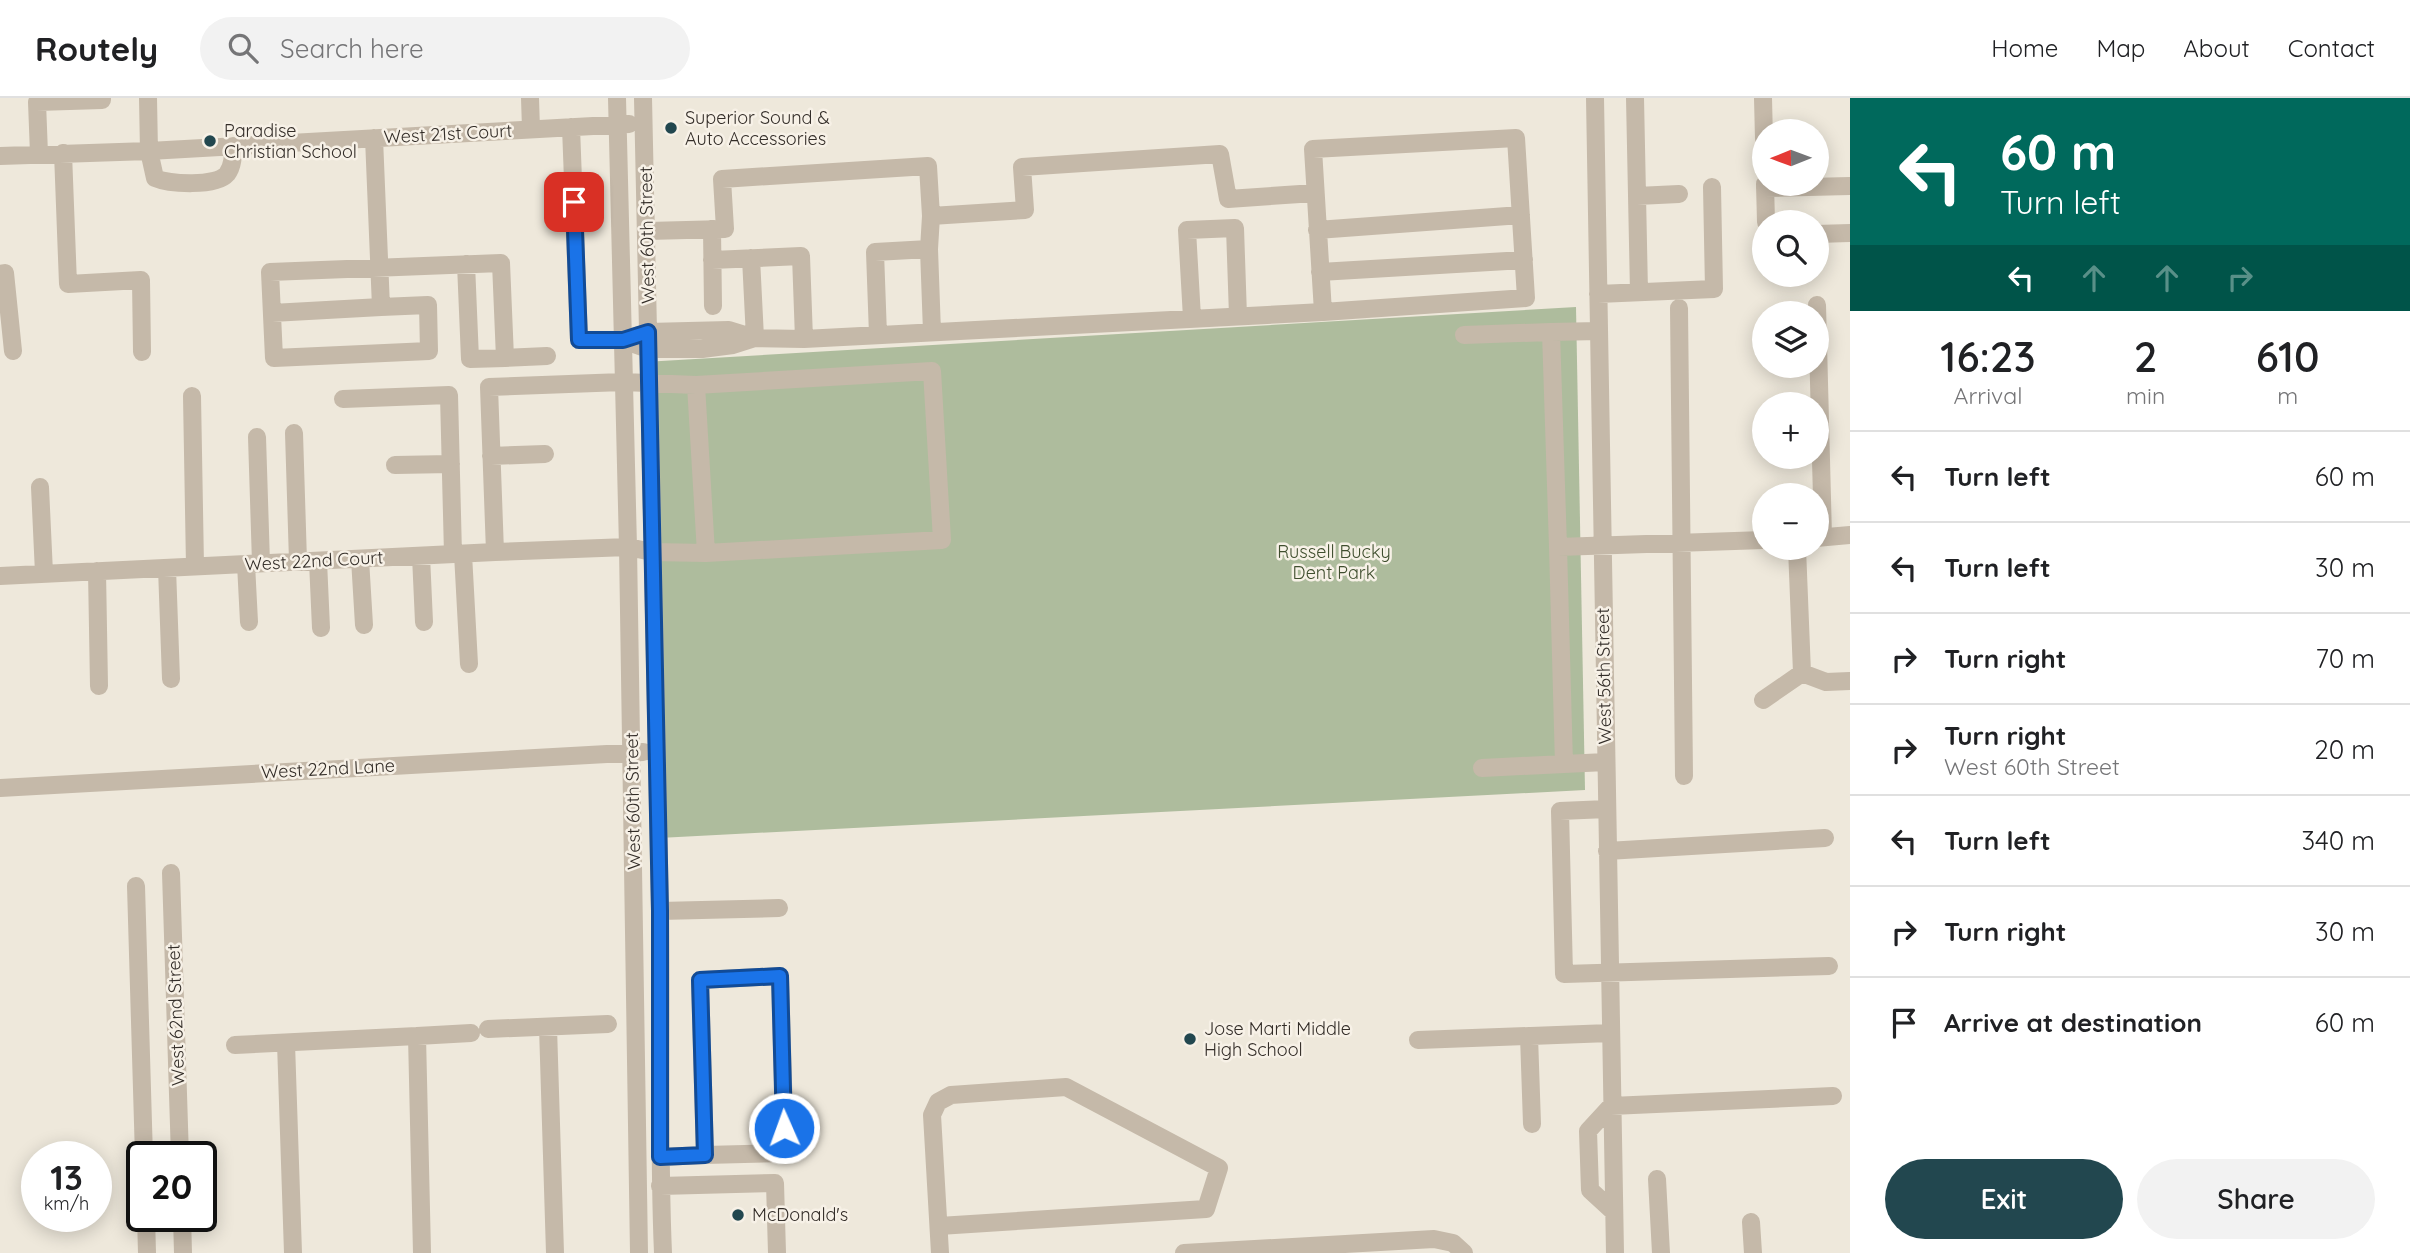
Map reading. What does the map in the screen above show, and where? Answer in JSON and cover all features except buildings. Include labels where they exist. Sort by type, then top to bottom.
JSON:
[{"type":"street","points":[[39,154],[37,102],[102,98]]},
{"type":"street","points":[[148,98],[149,151],[155,178],[177,183],[216,181],[226,175],[233,163],[233,146]]},
{"type":"street","points":[[530,98],[531,129]]},
{"type":"street","name":"West 60th Street","points":[[617,98],[636,939],[639,1253]]},
{"type":"street","name":"West 60th Street","points":[[643,98],[648,231],[660,911],[660,1185],[663,1253]]},
{"type":"street","name":"West 56th Street","points":[[1595,98],[1615,1253]]},
{"type":"street","points":[[1635,98],[1639,292]]},
{"type":"street","points":[[1763,98],[1764,119]]},
{"type":"street","name":"West 21st Court","points":[[0,156],[149,151],[644,122]]},
{"type":"street","points":[[571,127],[579,340],[648,341],[702,349],[733,345],[755,338],[804,339],[1323,312],[1526,298],[1516,138],[1313,149],[1323,312]]},
{"type":"street","points":[[374,138],[381,307]]},
{"type":"street","points":[[63,153],[68,284],[141,280],[142,352]]},
{"type":"street","points":[[931,216],[1025,210],[1022,167],[1220,154],[1236,228],[1238,316]]},
{"type":"street","points":[[648,231],[725,229],[722,178],[928,166],[932,332]]},
{"type":"street","points":[[1598,294],[1714,289],[1712,187]]},
{"type":"street","points":[[1829,187],[1850,187]]},
{"type":"street","points":[[1228,199],[1315,193]]},
{"type":"street","points":[[1637,196],[1679,194]]},
{"type":"street","points":[[1317,230],[1521,215]]},
{"type":"street","points":[[1192,318],[1187,230],[1236,228]]},
{"type":"street","points":[[712,229],[713,306]]},
{"type":"street","points":[[1829,234],[1850,233]]},
{"type":"street","points":[[878,335],[875,251],[929,249]]},
{"type":"street","points":[[712,260],[800,256],[804,339]]},
{"type":"street","points":[[751,258],[755,338]]},
{"type":"street","points":[[1320,272],[1524,260]]},
{"type":"street","points":[[272,313],[428,305],[429,351],[274,358],[270,272],[501,263],[505,358]]},
{"type":"street","points":[[466,264],[470,359],[547,356]]},
{"type":"street","points":[[0,274],[5,273],[13,351]]},
{"type":"street","points":[[1679,308],[1684,776]]},
{"type":"street","points":[[1464,335],[1598,331]]},
{"type":"street","points":[[1551,332],[1564,764]]},
{"type":"street","name":"West 22nd Court","points":[[0,576],[495,552],[628,547],[652,552],[706,553],[942,540],[932,371],[696,385]]},
{"type":"street","points":[[1818,378],[1819,483]]},
{"type":"street","points":[[495,552],[489,387],[649,383],[696,385],[706,553]]},
{"type":"street","points":[[343,399],[449,395],[451,464],[469,664]]},
{"type":"street","points":[[192,396],[195,566]]},
{"type":"street","points":[[294,433],[298,561]]},
{"type":"street","points":[[249,622],[257,437]]},
{"type":"street","points":[[492,456],[545,454]]},
{"type":"street","points":[[395,464],[451,464]]},
{"type":"street","points":[[40,487],[44,573]]},
{"type":"street","points":[[1829,536],[1850,535]]},
{"type":"street","points":[[1558,547],[1752,540]]},
{"type":"street","points":[[421,556],[424,622]]},
{"type":"street","points":[[360,559],[363,625]]},
{"type":"street","points":[[1797,560],[1802,673]]},
{"type":"street","points":[[318,561],[321,628]]},
{"type":"street","points":[[0,567],[0,576]]},
{"type":"street","points":[[167,568],[171,679]]},
{"type":"street","points":[[97,571],[99,686]]},
{"type":"street","points":[[1802,673],[1826,682],[1850,681]]},
{"type":"street","points":[[1763,700],[1802,673]]},
{"type":"street","name":"West 22nd Lane","points":[[0,788],[656,752]]},
{"type":"street","points":[[1482,768],[1606,762]]},
{"type":"street","points":[[1607,809],[1560,811],[1564,974],[1829,966]]},
{"type":"street","points":[[1607,851],[1825,838]]},
{"type":"street","name":"West 62nd Street","points":[[172,873],[180,1141]]},
{"type":"street","points":[[136,886],[144,1141]]},
{"type":"street","points":[[660,911],[779,908]]},
{"type":"street","points":[[636,939],[640,954],[660,975]]},
{"type":"street","points":[[660,1157],[785,1153],[780,976],[700,980],[705,1155]]},
{"type":"street","points":[[235,1045],[608,1024]]},
{"type":"street","points":[[548,1027],[555,1253]]},
{"type":"street","points":[[1418,1040],[1610,1034]]},
{"type":"street","points":[[417,1036],[422,1253]]},
{"type":"street","points":[[1529,1036],[1532,1124]]},
{"type":"street","points":[[286,1043],[293,1253]]},
{"type":"street","points":[[939,1226],[1206,1209],[1219,1168],[1066,1087],[951,1095],[938,1102],[932,1115],[940,1253]]},
{"type":"street","points":[[1611,1107],[1833,1096]]},
{"type":"street","points":[[1657,1180],[1661,1253]]},
{"type":"street","points":[[660,1185],[775,1183],[777,1253]]},
{"type":"street","points":[[1751,1222],[1753,1253]]},
{"type":"street","points":[[146,1232],[147,1253]]},
{"type":"street","points":[[182,1232],[183,1253]]},
{"type":"street","points":[[1184,1253],[1434,1239],[1452,1243],[1464,1253]]},
{"type":"green space","name":"Russell Bucky Dent Park","points":[[1576,307],[1585,790],[659,838],[644,362]]},
{"type":"place","name":"Superior Sound & Auto Accessories","points":[[671,128]]},
{"type":"place","name":"Paradise Christian School","points":[[210,141]]},
{"type":"place","name":"Jose Marti Middle High School","points":[[1190,1039]]},
{"type":"place","name":"McDonald's","points":[[738,1215]]},
{"type":"route","points":[[574,202],[579,340],[623,340],[648,332],[660,911],[660,1157],[705,1155],[700,980],[780,976],[784,1128]]}]
